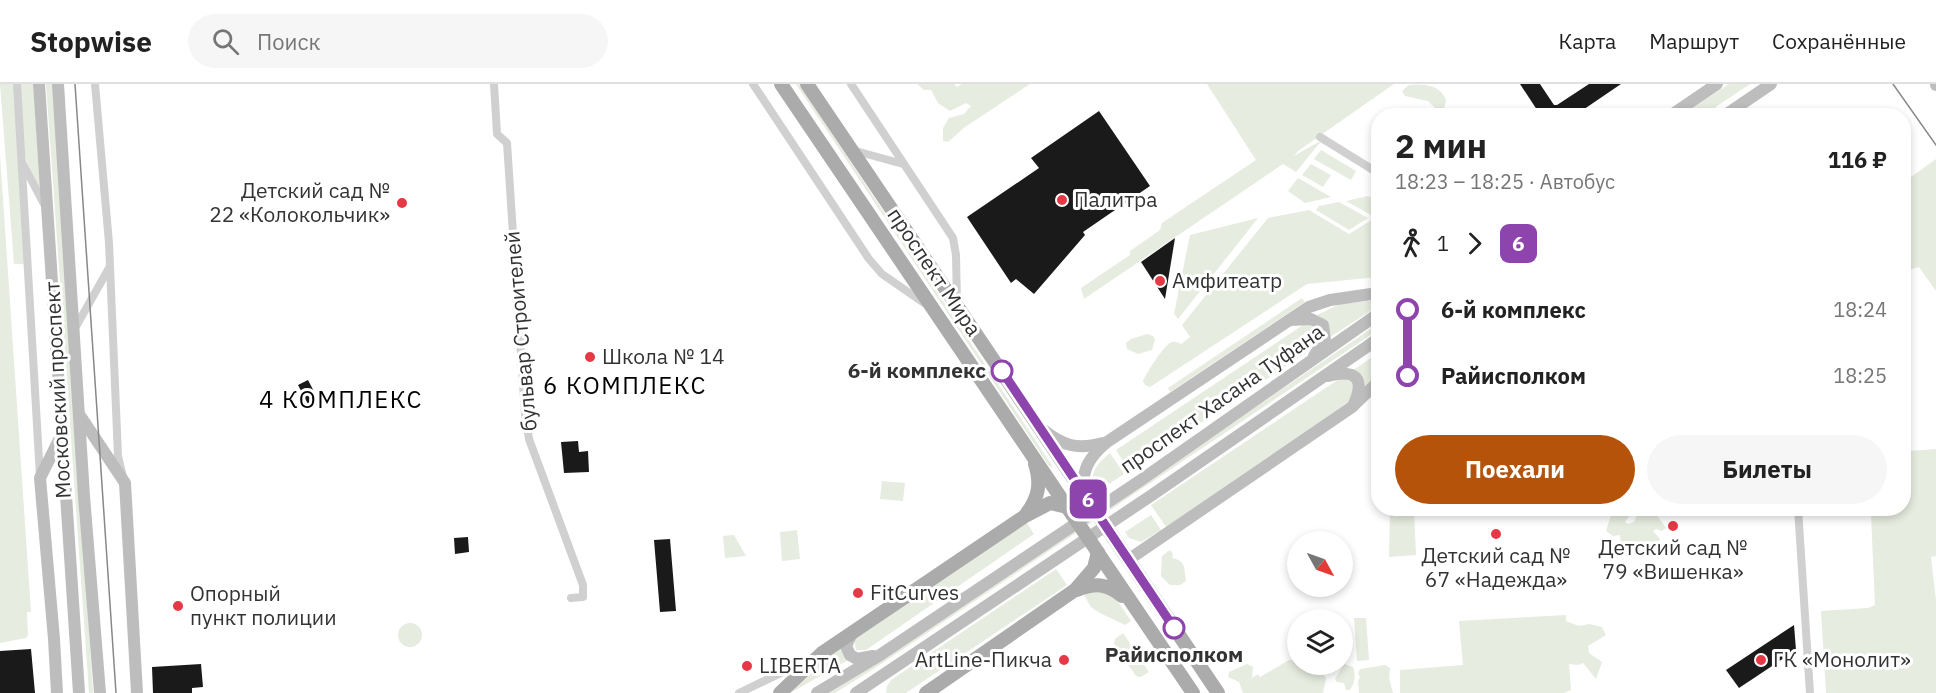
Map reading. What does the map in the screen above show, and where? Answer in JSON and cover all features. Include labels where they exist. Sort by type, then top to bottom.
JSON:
[{"type":"main road","name":"Московский проспект","points":[[39,84],[79,693]]},
{"type":"main road","name":"Московский проспект","points":[[58,84],[99,693]]},
{"type":"main road","name":"проспект Мира","points":[[781,84],[1193,693]]},
{"type":"main road","name":"проспект Мира","points":[[807,84],[1218,693]]},
{"type":"main road","points":[[1682,108],[1717,84]]},
{"type":"main road","points":[[1734,108],[1758,89],[1771,84]]},
{"type":"main road","points":[[1084,494],[1083,481],[1087,464],[1107,442],[1309,308],[1330,300],[1371,294]]},
{"type":"main road","points":[[1289,320],[1311,318],[1323,325],[1325,340],[1310,361]]},
{"type":"main road","name":"проспект Хасана Туфана","points":[[817,693],[880,655],[1141,480],[1371,319]]},
{"type":"main road","name":"проспект Хасана Туфана","points":[[856,693],[1152,495],[1371,344]]},
{"type":"main road","points":[[1321,378],[1343,372],[1355,376],[1359,382],[1359,393],[1352,407]]},
{"type":"main road","points":[[1128,560],[1352,407],[1371,389]]},
{"type":"main road","points":[[80,416],[125,483],[137,693]]},
{"type":"main road","points":[[1038,425],[1061,444],[1070,447],[1085,447],[1107,442]]},
{"type":"main road","points":[[57,693],[40,478],[63,431]]},
{"type":"main road","points":[[1025,516],[1036,500],[1040,488],[1032,456]]},
{"type":"main road","points":[[780,693],[822,653],[1025,516],[1050,503],[1067,507]]},
{"type":"main road","points":[[926,693],[1075,590],[1094,568],[1096,550]]},
{"type":"main road","points":[[1075,590],[1098,584],[1108,586],[1136,608]]},
{"type":"main road","points":[[852,633],[846,646],[850,655],[857,659],[880,655]]},
{"type":"main road","points":[[878,693],[891,670]]},
{"type":"street","points":[[17,84],[40,478]]},
{"type":"street","points":[[95,84],[110,268],[118,456],[125,483]]},
{"type":"street","name":"бульвар Строителей","points":[[494,84],[497,134],[507,143],[525,414],[529,439],[582,585],[583,597],[571,598]]},
{"type":"street","points":[[753,84],[869,259],[882,274],[926,304],[943,322]]},
{"type":"street","points":[[851,84],[953,238],[956,255],[957,304]]},
{"type":"street","points":[[1320,136],[1371,169]]},
{"type":"street","points":[[852,150],[903,164]]},
{"type":"street","points":[[22,161],[48,213]]},
{"type":"street","points":[[74,330],[110,268]]},
{"type":"street","points":[[1799,516],[1810,693]]},
{"type":"street","points":[[739,693],[822,653]]},
{"type":"shaded area","points":[[0,84],[14,84],[26,260],[23,264],[14,264]]},
{"type":"shaded area","points":[[19,84],[33,84],[40,189],[23,154]]},
{"type":"shaded area","points":[[46,84],[54,84],[93,693],[89,693]]},
{"type":"shaded area","points":[[796,84],[799,84],[1053,467],[1049,466]]},
{"type":"shaded area","points":[[917,84],[954,84],[957,87],[962,84],[1030,84],[965,127],[948,142],[943,141],[943,128],[949,118],[964,114],[971,106],[966,103],[950,111],[938,103],[931,90],[924,90]]},
{"type":"shaded area","points":[[1207,84],[1394,84],[1298,151],[1294,156],[1322,140],[1296,172],[1283,164],[1084,299],[1081,288],[1130,255],[1130,251],[1160,230],[1162,223],[1256,160]]},
{"type":"shaded area","points":[[1729,84],[1750,84],[1715,108],[1693,108]]},
{"type":"shaded area","points":[[1409,85],[1426,85],[1436,88],[1446,100],[1444,108],[1435,108],[1428,101],[1405,96],[1402,91]]},
{"type":"shaded area","points":[[1321,150],[1356,171],[1351,180],[1314,159]]},
{"type":"shaded area","points":[[0,155],[31,612],[27,612],[28,635],[26,638],[0,643]]},
{"type":"shaded area","points":[[1936,159],[1936,291],[1919,267],[1911,269],[1911,177]]},
{"type":"shaded area","points":[[1311,164],[1331,175],[1323,187],[1302,175]]},
{"type":"shaded area","points":[[1298,178],[1331,197],[1305,203],[1288,191]]},
{"type":"shaded area","points":[[1368,196],[1371,198],[1371,215],[1346,201]]},
{"type":"shaded area","points":[[1339,202],[1368,218],[1349,230],[1316,210],[1319,206]]},
{"type":"shaded area","points":[[1309,210],[1349,234],[1371,220],[1371,278],[1307,284],[1150,387],[1145,385],[1143,381],[1145,377],[1165,348],[1172,342],[1181,344],[1190,337],[1182,325],[1268,218]]},
{"type":"shaded area","points":[[1258,218],[1178,319],[1174,314],[1190,235]]},
{"type":"shaded area","points":[[1302,298],[1305,302],[1170,392],[1168,388]]},
{"type":"shaded area","points":[[1371,301],[1371,311],[1330,337],[1328,323],[1317,315],[1340,304]]},
{"type":"shaded area","points":[[1306,323],[1321,331],[1319,344],[1129,471],[1116,450]]},
{"type":"shaded area","points":[[1371,329],[1371,335],[875,668],[835,693],[829,693],[873,666]]},
{"type":"shaded area","points":[[1147,334],[1153,336],[1155,340],[1152,350],[1138,354],[1127,349],[1126,343],[1131,339]]},
{"type":"shaded area","points":[[1371,358],[1371,382],[1364,389],[1352,371]]},
{"type":"shaded area","points":[[1342,377],[1355,383],[1354,398],[1166,527],[1151,505]]},
{"type":"shaded area","points":[[1936,449],[1936,556],[1931,557],[1936,600],[1936,693],[1826,693],[1821,611],[1868,608],[1875,605],[1871,516],[1911,516],[1911,451]]},
{"type":"shaded area","points":[[1110,453],[1124,474],[1097,492],[1092,481],[1095,469]]},
{"type":"shaded area","points":[[882,481],[905,483],[903,501],[880,499]]},
{"type":"shaded area","points":[[1151,515],[1161,530],[1141,542],[1129,538],[1125,532]]},
{"type":"shaded area","points":[[1390,516],[1414,516],[1416,555],[1389,557]]},
{"type":"shaded area","points":[[1611,516],[1629,516],[1625,522],[1628,524],[1634,522],[1637,516],[1658,516],[1666,528],[1662,531],[1656,529],[1653,531],[1660,539],[1658,542],[1638,547],[1621,547],[1620,535],[1613,536],[1606,531]]},
{"type":"shaded area","points":[[1025,520],[1034,534],[866,650],[856,650],[854,638]]},
{"type":"shaded area","points":[[797,530],[800,559],[782,561],[780,532]]},
{"type":"shaded area","points":[[734,535],[746,556],[725,558],[723,536]]},
{"type":"shaded area","points":[[1170,550],[1173,554],[1172,558],[1180,561],[1184,569],[1186,581],[1180,585],[1170,585],[1161,576],[1162,556]]},
{"type":"shaded area","points":[[1056,569],[1067,585],[906,693],[886,693],[891,680]]},
{"type":"shaded area","points":[[1096,589],[1115,597],[1131,621],[1125,625],[1091,607],[1084,595]]},
{"type":"shaded area","points":[[1566,615],[1566,621],[1579,626],[1589,624],[1602,627],[1606,635],[1588,646],[1589,653],[1602,662],[1596,679],[1583,663],[1569,664],[1571,690],[1564,693],[1400,693],[1400,670],[1463,665],[1459,621]]},
{"type":"shaded area","points":[[1354,618],[1366,618],[1369,660],[1357,661]]},
{"type":"shaded area","points":[[410,623],[418,627],[422,635],[418,643],[410,647],[402,643],[398,635],[402,627]]},
{"type":"shaded area","points":[[1123,633],[1149,672],[1141,677],[1136,676],[1114,644],[1115,639]]},
{"type":"shaded area","points":[[843,641],[850,659],[792,692],[822,656]]},
{"type":"shaded area","points":[[1287,661],[1287,675],[1323,675],[1326,678],[1323,693],[1243,693],[1239,682],[1228,677],[1229,672],[1247,664],[1253,667],[1252,678],[1258,674],[1260,677]]},
{"type":"shaded area","points":[[1385,665],[1390,668],[1389,678],[1393,693],[1359,693],[1358,673],[1360,669]]},
{"type":"shaded area","points":[[1353,667],[1354,678],[1350,690],[1346,690],[1344,683],[1337,682],[1335,679],[1337,675],[1353,675]]},
{"type":"building","points":[[1520,84],[1540,84],[1554,105],[1557,105],[1589,84],[1621,84],[1586,108],[1536,108]]},
{"type":"building","name":"Палитра","points":[[1099,111],[1150,186],[1083,232],[1085,235],[1034,294],[1016,279],[1011,283],[967,217],[1039,168],[1031,158]]},
{"type":"building","name":"Амфитеатр","points":[[1175,238],[1165,299],[1141,262]]},
{"type":"building","points":[[308,380],[320,403],[310,408],[298,385]]},
{"type":"building","points":[[578,441],[579,452],[588,451],[589,472],[564,473],[561,442]]},
{"type":"building","points":[[468,537],[469,552],[455,554],[454,538]]},
{"type":"building","points":[[670,539],[676,611],[660,612],[654,540]]},
{"type":"building","name":"ГК «Монолит»","points":[[1794,625],[1796,650],[1739,688],[1726,670]]},
{"type":"building","points":[[31,649],[35,693],[0,693],[0,651]]},
{"type":"building","points":[[201,664],[203,687],[192,688],[192,693],[153,693],[152,667]]},
{"type":"tram line","points":[[75,84],[116,693]]},
{"type":"tram line","points":[[1893,84],[1910,108]]},
{"type":"tram line","points":[[1911,110],[1936,145]]},
{"type":"bus line","name":"6","points":[[1002,371],[1174,628]]},
{"type":"place","name":"Палитра","points":[[1062,200]]},
{"type":"place","name":"Детский сад № 22 «Колокольчик»","points":[[402,203]]},
{"type":"place","name":"Амфитеатр","points":[[1160,281]]},
{"type":"place","name":"Школа № 14","points":[[590,357]]},
{"type":"place","name":"6-й комплекс","points":[[1002,371]]},
{"type":"place","name":"Детский сад № 79 «Вишенка»","points":[[1673,526]]},
{"type":"place","name":"Детский сад № 67 «Надежда»","points":[[1496,534]]},
{"type":"place","name":"FitCurves","points":[[858,593]]},
{"type":"place","name":"Опорный пункт полиции","points":[[178,606]]},
{"type":"place","name":"Райисполком","points":[[1174,628]]},
{"type":"place","name":"ArtLine-Пикча","points":[[1064,660]]},
{"type":"place","name":"ГК «Монолит»","points":[[1761,660]]},
{"type":"place","name":"LIBERTA","points":[[747,666]]},
{"type":"district","name":"6 КОМПЛЕКС","points":[[625,386]]},
{"type":"district","name":"4 КОМПЛЕКС","points":[[341,400]]}]
